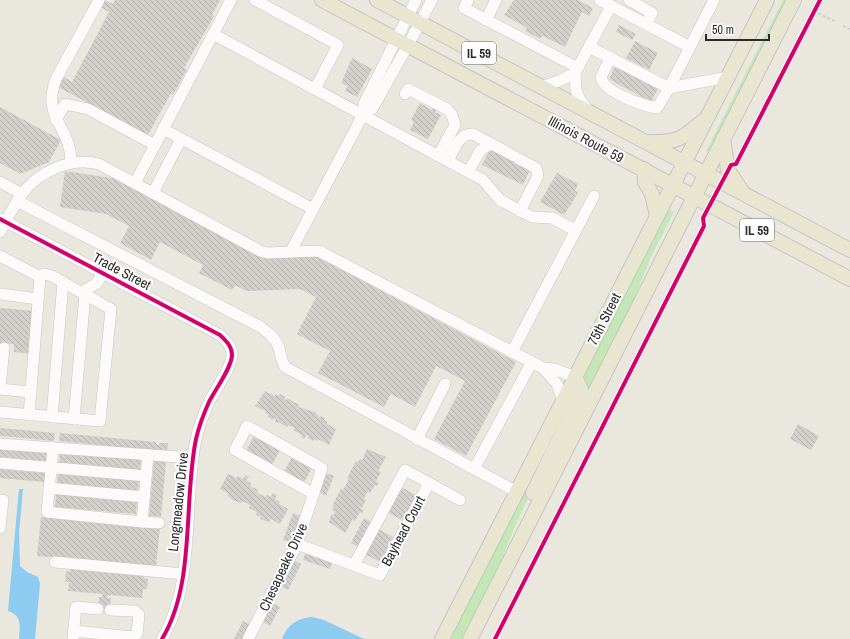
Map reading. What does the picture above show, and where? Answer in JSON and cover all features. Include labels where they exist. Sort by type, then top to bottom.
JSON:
[{"type":"main road","name":"Illinois Route 59","points":[[322,0],[850,279]]},
{"type":"main road","name":"Illinois Route 59","points":[[377,0],[543,86],[850,250]]},
{"type":"main road","name":"75th Street","points":[[442,639],[767,0]]},
{"type":"main road","name":"75th Street","points":[[470,639],[794,0]]},
{"type":"main road","points":[[646,142],[666,142],[683,138],[708,116]]},
{"type":"main road","points":[[723,139],[728,170],[745,195]]},
{"type":"main road","points":[[644,169],[645,182],[652,194],[657,216]]},
{"type":"main road","points":[[522,536],[527,506],[580,397],[581,389],[575,377]]},
{"type":"street","points":[[71,162],[69,143],[56,120],[51,105],[51,92],[56,79],[100,0]]},
{"type":"street","points":[[135,183],[231,0]]},
{"type":"street","points":[[255,0],[338,45],[315,89]]},
{"type":"street","points":[[403,42],[408,16],[416,0]]},
{"type":"street","points":[[291,251],[364,113],[364,104],[403,42],[420,22],[432,0]]},
{"type":"street","points":[[468,0],[464,8],[576,70]]},
{"type":"street","points":[[486,20],[496,0]]},
{"type":"street","points":[[600,0],[690,47]]},
{"type":"street","points":[[628,0],[652,13],[646,24]]},
{"type":"street","points":[[610,58],[601,77],[605,86],[640,105],[657,108],[714,0]]},
{"type":"street","points":[[543,86],[559,82],[576,70],[611,6]]},
{"type":"street","points":[[213,34],[315,89],[364,113],[468,172],[488,185],[500,200],[532,217],[552,218],[576,230]]},
{"type":"street","points":[[589,47],[668,88],[728,77]]},
{"type":"street","points":[[576,70],[576,90],[580,100],[588,110]]},
{"type":"street","points":[[405,94],[408,89],[447,109],[452,115],[455,125],[438,156]]},
{"type":"street","points":[[56,120],[65,104],[88,109],[155,145]]},
{"type":"street","points":[[163,129],[313,209]]},
{"type":"street","points":[[448,161],[462,137],[467,134],[473,134],[536,168],[538,176],[520,210]]},
{"type":"street","points":[[153,193],[181,139]]},
{"type":"street","points":[[468,172],[480,151],[490,144]]},
{"type":"street","points":[[0,232],[3,220],[33,182],[60,166],[71,162],[88,161],[99,164],[260,251],[267,253],[319,251],[543,368],[551,375],[557,384],[563,400]]},
{"type":"street","points":[[0,182],[20,197],[259,326],[272,336],[279,348],[280,359],[285,367],[517,492]]},
{"type":"street","points":[[512,352],[594,196]]},
{"type":"street","name":"Trade Street","points":[[3,220],[220,335],[231,347]]},
{"type":"street","points":[[0,256],[40,277]]},
{"type":"street","points":[[0,412],[100,421],[111,309],[52,276],[44,274],[40,277]]},
{"type":"street","points":[[83,293],[96,284],[104,274]]},
{"type":"street","points":[[29,415],[40,277]]},
{"type":"street","points":[[52,417],[63,282]]},
{"type":"street","points":[[74,419],[83,293]]},
{"type":"street","points":[[0,294],[38,299]]},
{"type":"street","name":"Longmeadow Drive","points":[[165,638],[178,600],[183,574],[193,458],[203,418],[232,357],[231,347]]},
{"type":"street","points":[[4,348],[0,388],[30,392]]},
{"type":"street","points":[[474,469],[532,362]]},
{"type":"street","points":[[543,368],[554,369],[575,377]]},
{"type":"street","points":[[417,439],[445,384]]},
{"type":"street","name":"Chesapeake Drive","points":[[248,639],[297,544],[314,494],[322,468],[247,426],[235,450],[314,494]]},
{"type":"street","points":[[0,444],[193,458]]},
{"type":"street","points":[[53,448],[47,512],[159,523]]},
{"type":"street","points":[[142,522],[148,455]]},
{"type":"street","points":[[0,463],[146,476]]},
{"type":"street","points":[[354,565],[405,470],[429,483]]},
{"type":"street","name":"Bayhead Court","points":[[297,544],[380,575],[429,483],[460,500]]},
{"type":"street","points":[[49,488],[144,497]]},
{"type":"street","points":[[0,500],[3,500],[0,528]]},
{"type":"street","points":[[55,562],[183,574]]},
{"type":"street","points":[[98,609],[76,607],[73,635],[132,637],[137,634],[139,615],[135,611],[110,610]]},
{"type":"path","points":[[810,18],[817,6]]},
{"type":"path","points":[[814,11],[836,22]]},
{"type":"path","points":[[843,26],[850,29]]},
{"type":"green space","points":[[783,0],[788,0],[708,152],[706,151]]},
{"type":"green space","points":[[668,209],[674,212],[651,257],[621,330],[578,414],[580,378]]},
{"type":"green space","points":[[572,392],[577,394],[516,524],[483,604],[465,639],[447,639]]},
{"type":"water","points":[[19,489],[23,489],[19,532],[20,566],[27,572],[38,577],[40,584],[35,639],[19,639],[20,625],[18,618],[16,615],[8,611]]},
{"type":"water","points":[[312,617],[324,620],[364,639],[282,639],[293,623]]},
{"type":"building","points":[[104,0],[113,4],[115,0],[220,0],[212,15],[214,16],[184,68],[187,69],[173,95],[171,93],[148,135],[58,87],[64,77],[72,82],[109,12],[100,7]]},
{"type":"building","points":[[514,0],[578,0],[593,8],[589,16],[582,12],[565,47],[542,36],[540,39],[525,31],[527,28],[504,15]]},
{"type":"building","points":[[619,25],[636,34],[632,40],[616,32]]},
{"type":"building","points":[[635,41],[658,53],[649,70],[626,58]]},
{"type":"building","points":[[352,58],[372,69],[357,97],[345,91],[348,86],[341,83]]},
{"type":"building","points":[[615,66],[658,89],[651,102],[609,79]]},
{"type":"building","points":[[420,103],[432,110],[433,108],[437,110],[435,112],[441,115],[428,139],[410,130],[414,122],[411,120]]},
{"type":"building","points":[[0,107],[61,140],[49,162],[20,174],[0,163]]},
{"type":"building","points":[[490,149],[520,157],[530,170],[523,185],[482,165]]},
{"type":"building","points":[[65,171],[118,179],[263,257],[314,255],[516,362],[466,456],[434,439],[465,381],[436,366],[415,407],[391,394],[384,407],[318,373],[330,351],[297,334],[316,297],[300,289],[246,291],[235,285],[232,290],[199,273],[203,265],[160,242],[151,260],[120,243],[129,226],[106,214],[60,207]]},
{"type":"building","points":[[557,173],[578,184],[575,191],[578,193],[564,215],[540,202]]},
{"type":"building","points":[[0,308],[36,311],[32,354],[14,352],[14,344],[0,343]]},
{"type":"building","points":[[265,391],[275,396],[275,394],[279,396],[280,394],[285,397],[284,399],[286,400],[287,398],[299,405],[298,407],[315,412],[320,418],[321,416],[325,418],[324,420],[327,424],[336,429],[329,445],[318,439],[317,441],[314,439],[313,441],[306,435],[304,439],[301,437],[302,435],[293,430],[295,428],[288,425],[287,427],[275,422],[276,419],[274,418],[273,420],[268,417],[269,415],[265,413],[266,411],[255,406]]},
{"type":"building","points":[[798,424],[819,436],[811,450],[790,439]]},
{"type":"building","points":[[0,428],[55,433],[54,441],[0,436]]},
{"type":"building","points":[[60,433],[156,442],[156,444],[159,445],[160,443],[168,443],[167,452],[59,441]]},
{"type":"building","points":[[254,436],[280,450],[272,465],[246,451]]},
{"type":"building","points":[[0,447],[47,452],[46,462],[0,457]]},
{"type":"building","points":[[367,449],[386,457],[378,471],[381,472],[376,481],[379,483],[377,486],[375,485],[370,493],[367,492],[364,499],[366,500],[361,509],[364,510],[362,513],[360,512],[355,521],[353,519],[345,533],[329,522],[331,515],[335,512],[332,510],[334,507],[332,506],[341,489],[343,490],[349,479],[347,478],[356,461],[358,462],[360,459],[362,460]]},
{"type":"building","points":[[60,453],[141,460],[140,470],[59,463]]},
{"type":"building","points":[[292,457],[312,468],[304,482],[284,472]]},
{"type":"building","points":[[154,460],[166,461],[161,517],[149,516]]},
{"type":"building","points":[[0,469],[45,473],[44,482],[0,478]]},
{"type":"building","points":[[326,473],[334,476],[326,496],[318,492]]},
{"type":"building","points":[[58,474],[139,481],[138,491],[57,484]]},
{"type":"building","points":[[228,474],[237,478],[238,476],[243,479],[245,475],[249,477],[246,481],[251,483],[250,486],[258,490],[257,493],[266,497],[267,495],[271,497],[273,493],[277,495],[275,499],[280,502],[279,504],[288,509],[280,524],[271,519],[269,522],[260,519],[261,517],[256,515],[257,512],[249,508],[250,505],[242,501],[241,503],[232,500],[227,496],[229,494],[220,489]]},
{"type":"building","points":[[401,487],[416,495],[402,520],[387,512]]},
{"type":"building","points":[[56,493],[137,501],[136,514],[55,507]]},
{"type":"building","points":[[293,513],[301,516],[291,543],[283,540]]},
{"type":"building","points":[[41,517],[160,528],[156,567],[37,556]]},
{"type":"building","points":[[364,518],[373,523],[359,547],[351,543]]},
{"type":"building","points":[[378,529],[393,537],[380,562],[365,554]]},
{"type":"building","points":[[306,551],[333,560],[330,569],[303,560]]},
{"type":"building","points":[[293,560],[301,564],[288,590],[280,586]]},
{"type":"building","points":[[70,569],[144,576],[144,578],[148,579],[147,589],[143,589],[142,598],[108,595],[107,598],[111,598],[109,613],[98,612],[99,597],[102,597],[103,594],[68,591],[69,582],[65,582],[66,571],[70,572]]},
{"type":"building","points":[[272,603],[280,607],[270,626],[263,622]]},
{"type":"building","points":[[243,621],[251,625],[244,639],[234,639]]},
{"type":"cycle path","points":[[495,639],[704,226],[703,218],[731,165],[736,164],[820,0]]},
{"type":"cycle path","points":[[0,219],[220,335],[231,349],[232,355],[229,366],[209,402],[196,439],[192,463],[187,542],[180,593],[173,617],[162,639]]}]
